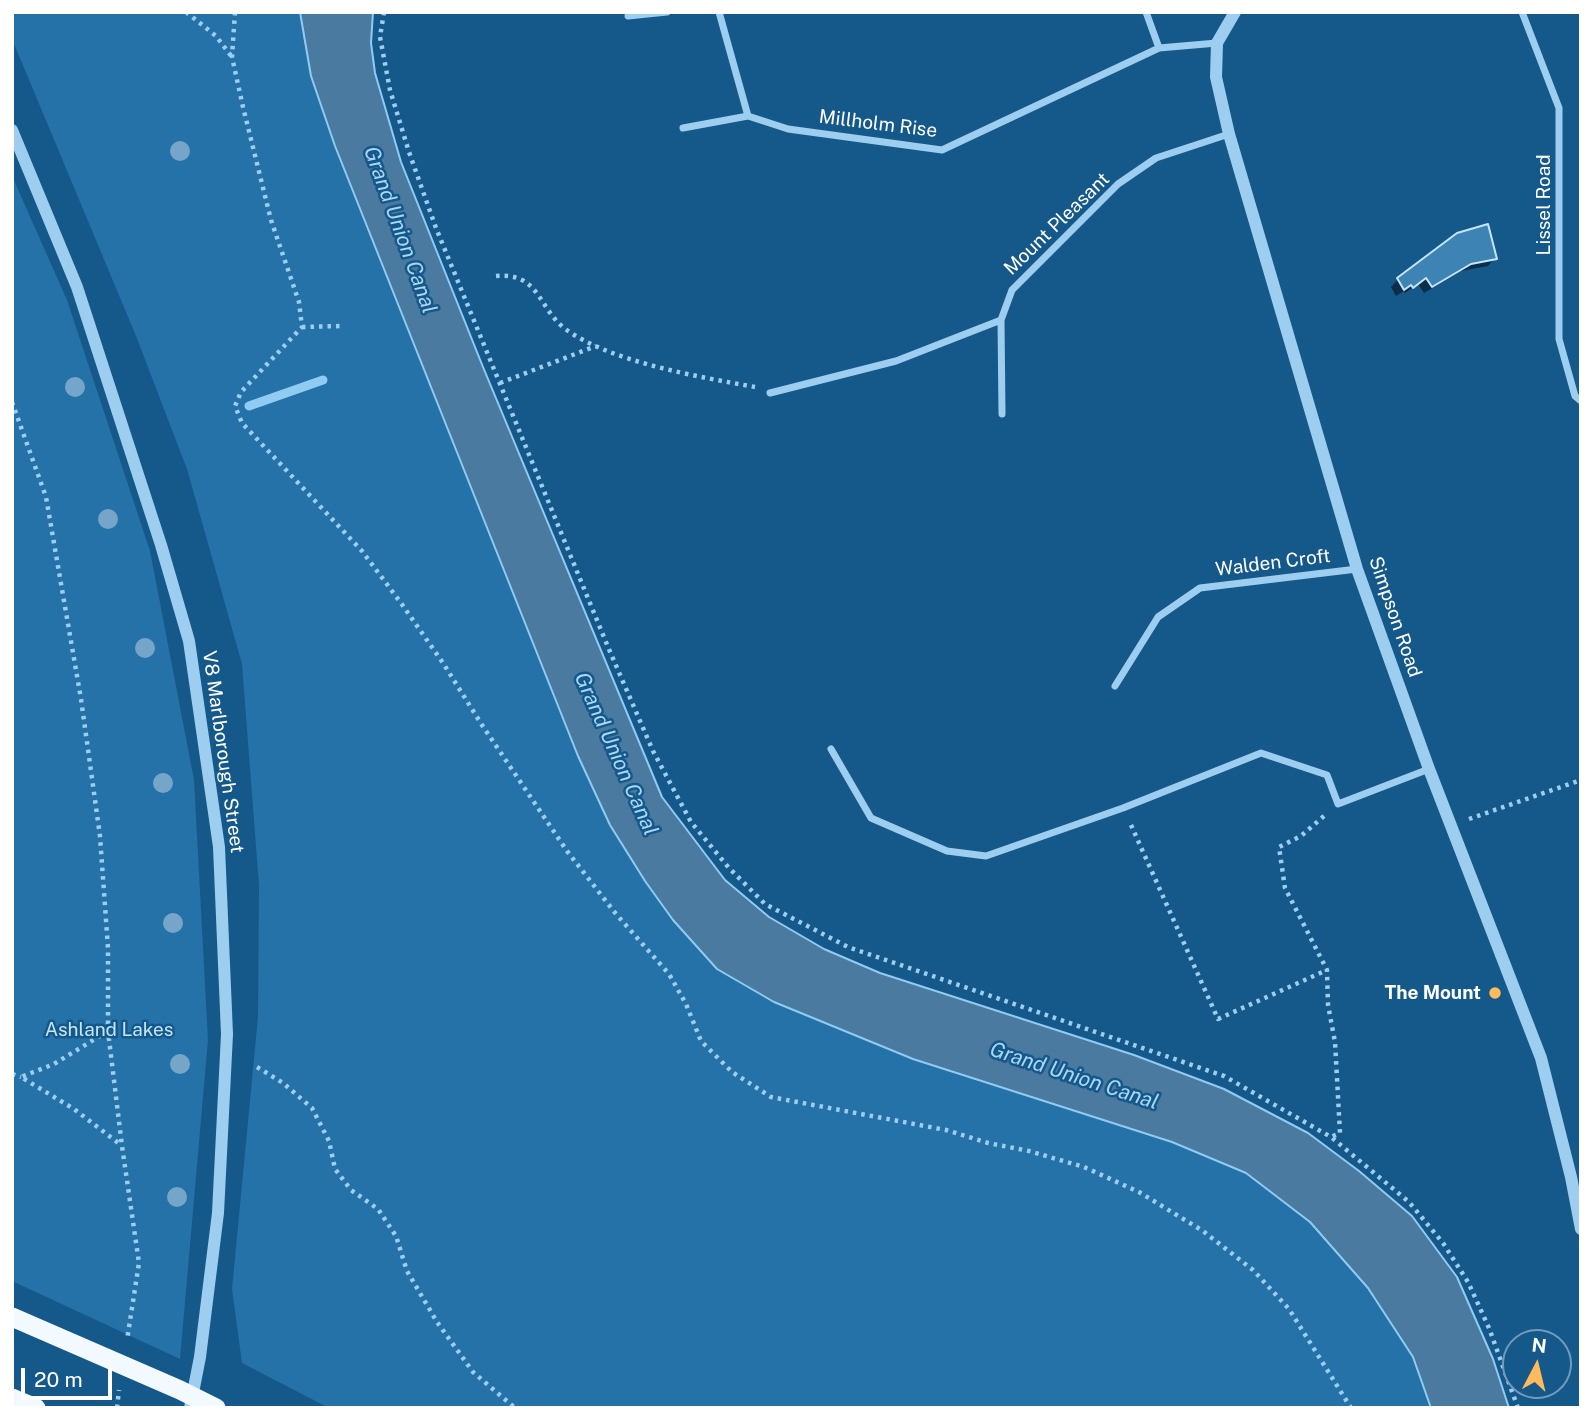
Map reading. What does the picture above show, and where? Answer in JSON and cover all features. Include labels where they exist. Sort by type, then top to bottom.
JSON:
[{"type":"highway","points":[[12,1317],[216,1408]]},
{"type":"highway","points":[[12,1398],[36,1408]]},
{"type":"street","points":[[628,16],[667,12]]},
{"type":"street","points":[[683,128],[748,116],[719,12]]},
{"type":"street","points":[[1146,12],[1159,48]]},
{"type":"street","name":"Simpson Road","points":[[1234,12],[1217,43],[1216,77],[1229,134],[1357,569],[1429,769],[1541,1058],[1571,1177],[1581,1229]]},
{"type":"street","name":"Lissel Road","points":[[1522,12],[1559,108],[1559,340],[1575,396],[1581,401]]},
{"type":"street","name":"Millholm Rise","points":[[748,116],[788,129],[942,150],[1159,48],[1217,43]]},
{"type":"street","name":"V8 Marlborough Street","points":[[12,130],[77,287],[161,545],[189,641],[219,847],[227,1034],[219,1186],[200,1357],[190,1408]]},
{"type":"street","name":"Mount Pleasant","points":[[1002,414],[1002,320],[1012,290],[1118,184],[1156,158],[1229,134]]},
{"type":"street","points":[[771,393],[896,361],[1002,320]]},
{"type":"street","name":"Walden Croft","points":[[1115,686],[1158,617],[1200,588],[1357,569]]},
{"type":"street","points":[[831,749],[871,818],[947,851],[986,856],[1123,808],[1261,753],[1326,775],[1338,804],[1429,769]]},
{"type":"path","points":[[186,12],[216,36],[232,57]]},
{"type":"path","points":[[235,12],[232,57],[271,220],[299,302],[302,327]]},
{"type":"path","points":[[496,276],[508,275],[524,280],[544,300],[564,327],[596,346],[687,375],[758,388],[771,393]]},
{"type":"path","points":[[341,326],[302,327],[242,392],[235,406],[242,424],[362,551],[401,603],[567,850],[616,914],[669,974],[687,1004],[701,1041],[732,1072],[771,1097],[946,1130],[1084,1167],[1139,1192],[1203,1231],[1253,1270],[1289,1309],[1351,1408]]},
{"type":"path","points":[[500,383],[596,346]]},
{"type":"path","points":[[12,402],[46,497],[81,699],[100,836],[107,948],[108,1031],[139,1263],[127,1342]]},
{"type":"path","points":[[1452,825],[1581,780]]},
{"type":"path","points":[[1331,1137],[1340,1133],[1335,1042],[1328,1005],[1327,970],[1285,888],[1279,847],[1301,836],[1338,804]]},
{"type":"path","points":[[1123,808],[1218,1019],[1327,970]]},
{"type":"path","points":[[21,1077],[54,1064],[108,1031]]},
{"type":"path","points":[[257,1067],[283,1083],[312,1108],[329,1140],[335,1169],[351,1191],[378,1209],[396,1236],[407,1271],[437,1322],[473,1372],[515,1408]]},
{"type":"path","points":[[12,1074],[74,1109],[122,1146]]},
{"type":"path","points":[[117,1408],[121,1381]]},
{"type":"green space","points":[[12,12],[300,12],[311,76],[335,146],[578,756],[610,825],[673,920],[717,969],[774,1002],[913,1059],[1172,1142],[1246,1173],[1310,1222],[1368,1288],[1413,1357],[1431,1408],[329,1408],[242,1363],[232,1289],[258,1017],[259,885],[242,664],[187,469],[136,336],[12,39]]},
{"type":"green space","name":"Ashland Lakes","points":[[12,176],[67,300],[150,551],[194,780],[208,1040],[180,1359],[12,1281]]},
{"type":"water","name":"Grand Union Canal","points":[[300,12],[373,12],[371,43],[375,73],[401,162],[483,367],[662,797],[725,880],[769,917],[824,949],[880,973],[1134,1055],[1224,1089],[1308,1133],[1359,1171],[1412,1216],[1457,1277],[1493,1359],[1502,1387],[1502,1399],[1506,1399],[1509,1408],[1431,1408],[1413,1357],[1368,1288],[1310,1222],[1246,1173],[1172,1142],[913,1059],[774,1002],[717,969],[673,920],[645,881],[610,825],[578,756],[335,146],[311,76]]},
{"type":"building","points":[[1488,224],[1497,259],[1471,264],[1432,287],[1426,278],[1413,288],[1411,285],[1404,290],[1397,278],[1457,233]]},
{"type":"waterway","points":[[249,406],[323,380]]},
{"type":"place","name":"The Mount","points":[[1495,993]]}]
